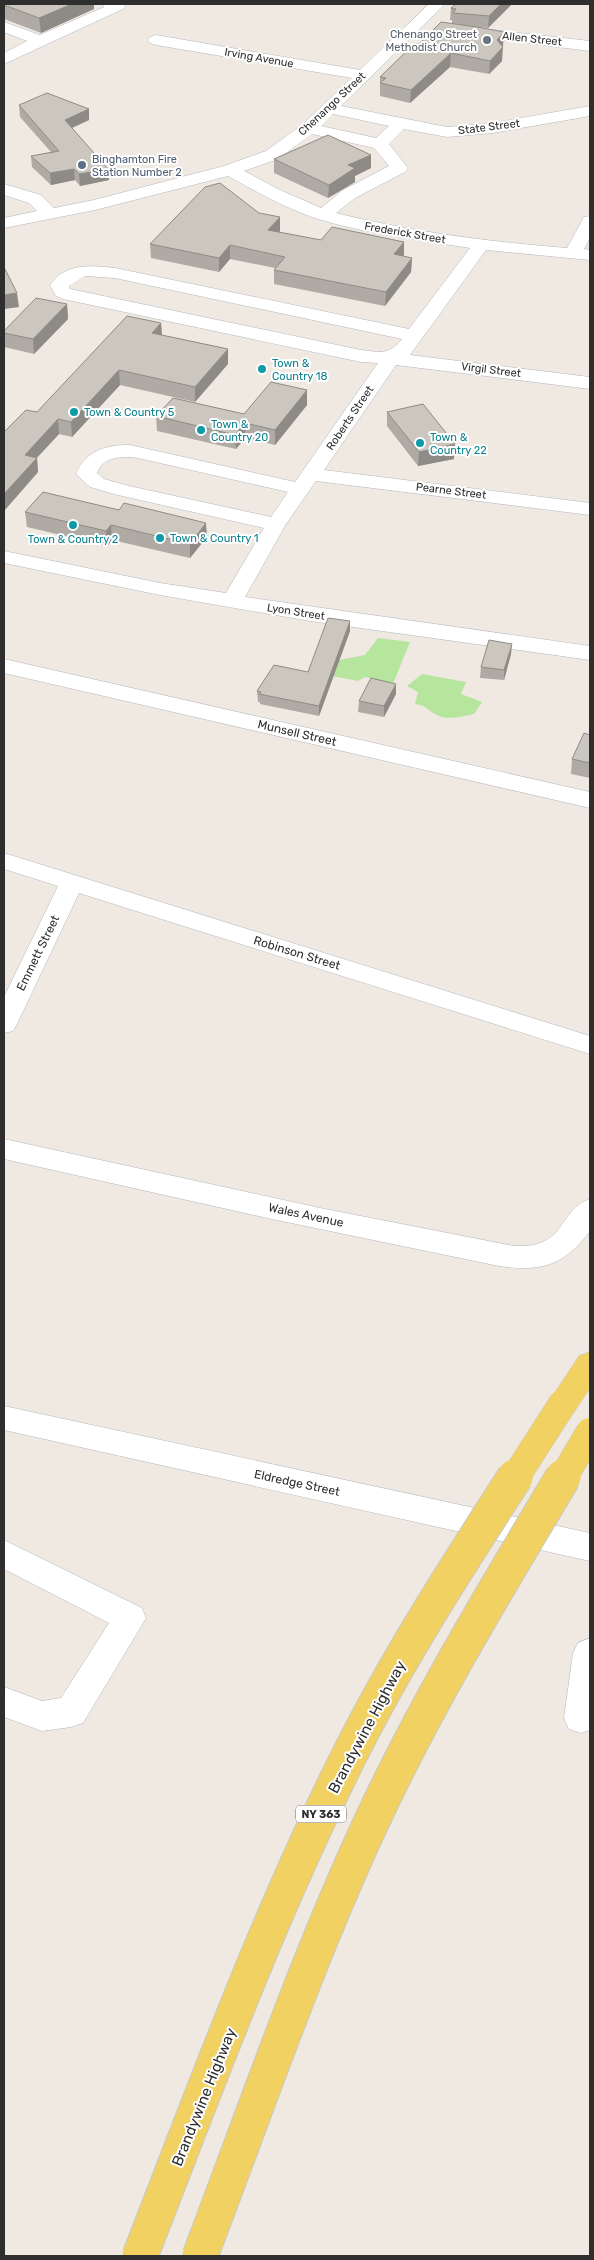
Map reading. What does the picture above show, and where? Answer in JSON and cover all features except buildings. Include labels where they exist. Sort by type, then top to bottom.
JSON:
[{"type":"main road","name":"Brandywine Highway","points":[[140,2256],[283,1900],[317,1822],[352,1750],[425,1621],[563,1403],[590,1364]]},
{"type":"main road","points":[[200,2256],[338,1900],[397,1768],[439,1689],[590,1432]]},
{"type":"street","points":[[4,59],[39,40],[51,37],[118,6],[110,4]]},
{"type":"street","name":"Chenango Street","points":[[4,223],[95,205],[230,170],[272,155],[309,128],[438,4]]},
{"type":"street","points":[[414,26],[433,29]]},
{"type":"street","points":[[4,27],[39,40]]},
{"type":"street","name":"Allen Street","points":[[453,31],[590,46]]},
{"type":"street","name":"Irving Avenue","points":[[156,40],[363,75]]},
{"type":"street","name":"State Street","points":[[329,108],[400,124],[447,132],[465,131],[590,111]]},
{"type":"street","points":[[380,144],[400,124]]},
{"type":"street","points":[[309,128],[380,144],[400,168],[349,194],[323,216]]},
{"type":"street","name":"Frederick Street","points":[[230,170],[274,194],[323,216],[384,230],[481,245],[581,254]]},
{"type":"street","points":[[4,189],[35,199],[50,214]]},
{"type":"street","points":[[581,254],[590,221]]},
{"type":"street","name":"Roberts Street","points":[[232,601],[276,524],[391,358],[403,351],[481,245]]},
{"type":"street","name":"Virgil Street","points":[[414,336],[115,273],[85,270],[69,275],[59,285],[62,292],[70,295],[361,356],[391,358],[590,383]]},
{"type":"street","name":"Pearne Street","points":[[276,524],[124,491],[97,483],[86,474],[93,460],[110,452],[122,450],[306,482],[590,510]]},
{"type":"street","name":"Lyon Street","points":[[4,557],[160,589],[310,614],[590,653]]},
{"type":"street","name":"Munsell Street","points":[[4,666],[590,800]]},
{"type":"street","name":"Robinson Street","points":[[4,861],[590,1045]]},
{"type":"street","name":"Emmett Street","points":[[4,1024],[72,882]]},
{"type":"street","name":"Wales Avenue","points":[[4,1149],[398,1234],[510,1256],[537,1257],[554,1252],[571,1237],[590,1210]]},
{"type":"street","name":"Eldredge Street","points":[[4,1418],[590,1547]]},
{"type":"street","points":[[4,1554],[130,1618],[72,1712],[42,1716],[4,1702]]},
{"type":"street","points":[[581,1718],[590,1653]]},
{"type":"green space","points":[[378,638],[410,642],[393,684],[365,677],[358,681],[327,675],[313,665],[365,655]]},
{"type":"green space","points":[[422,674],[466,682],[461,694],[482,702],[474,714],[450,718],[441,717],[425,707],[415,704],[418,692],[407,686]]},
{"type":"place","name":"Chenango Street Methodist Church","points":[[487,40]]},
{"type":"place","name":"Binghamton Fire Station Number 2","points":[[82,165]]},
{"type":"place","name":"Town & Country 18","points":[[262,369]]},
{"type":"place","name":"Town & Country 5","points":[[74,412]]},
{"type":"place","name":"Town & Country 20","points":[[201,430]]},
{"type":"place","name":"Town & Country 22","points":[[420,443]]},
{"type":"place","name":"Town & Country 2","points":[[73,525]]},
{"type":"place","name":"Town & Country 1","points":[[160,538]]}]
